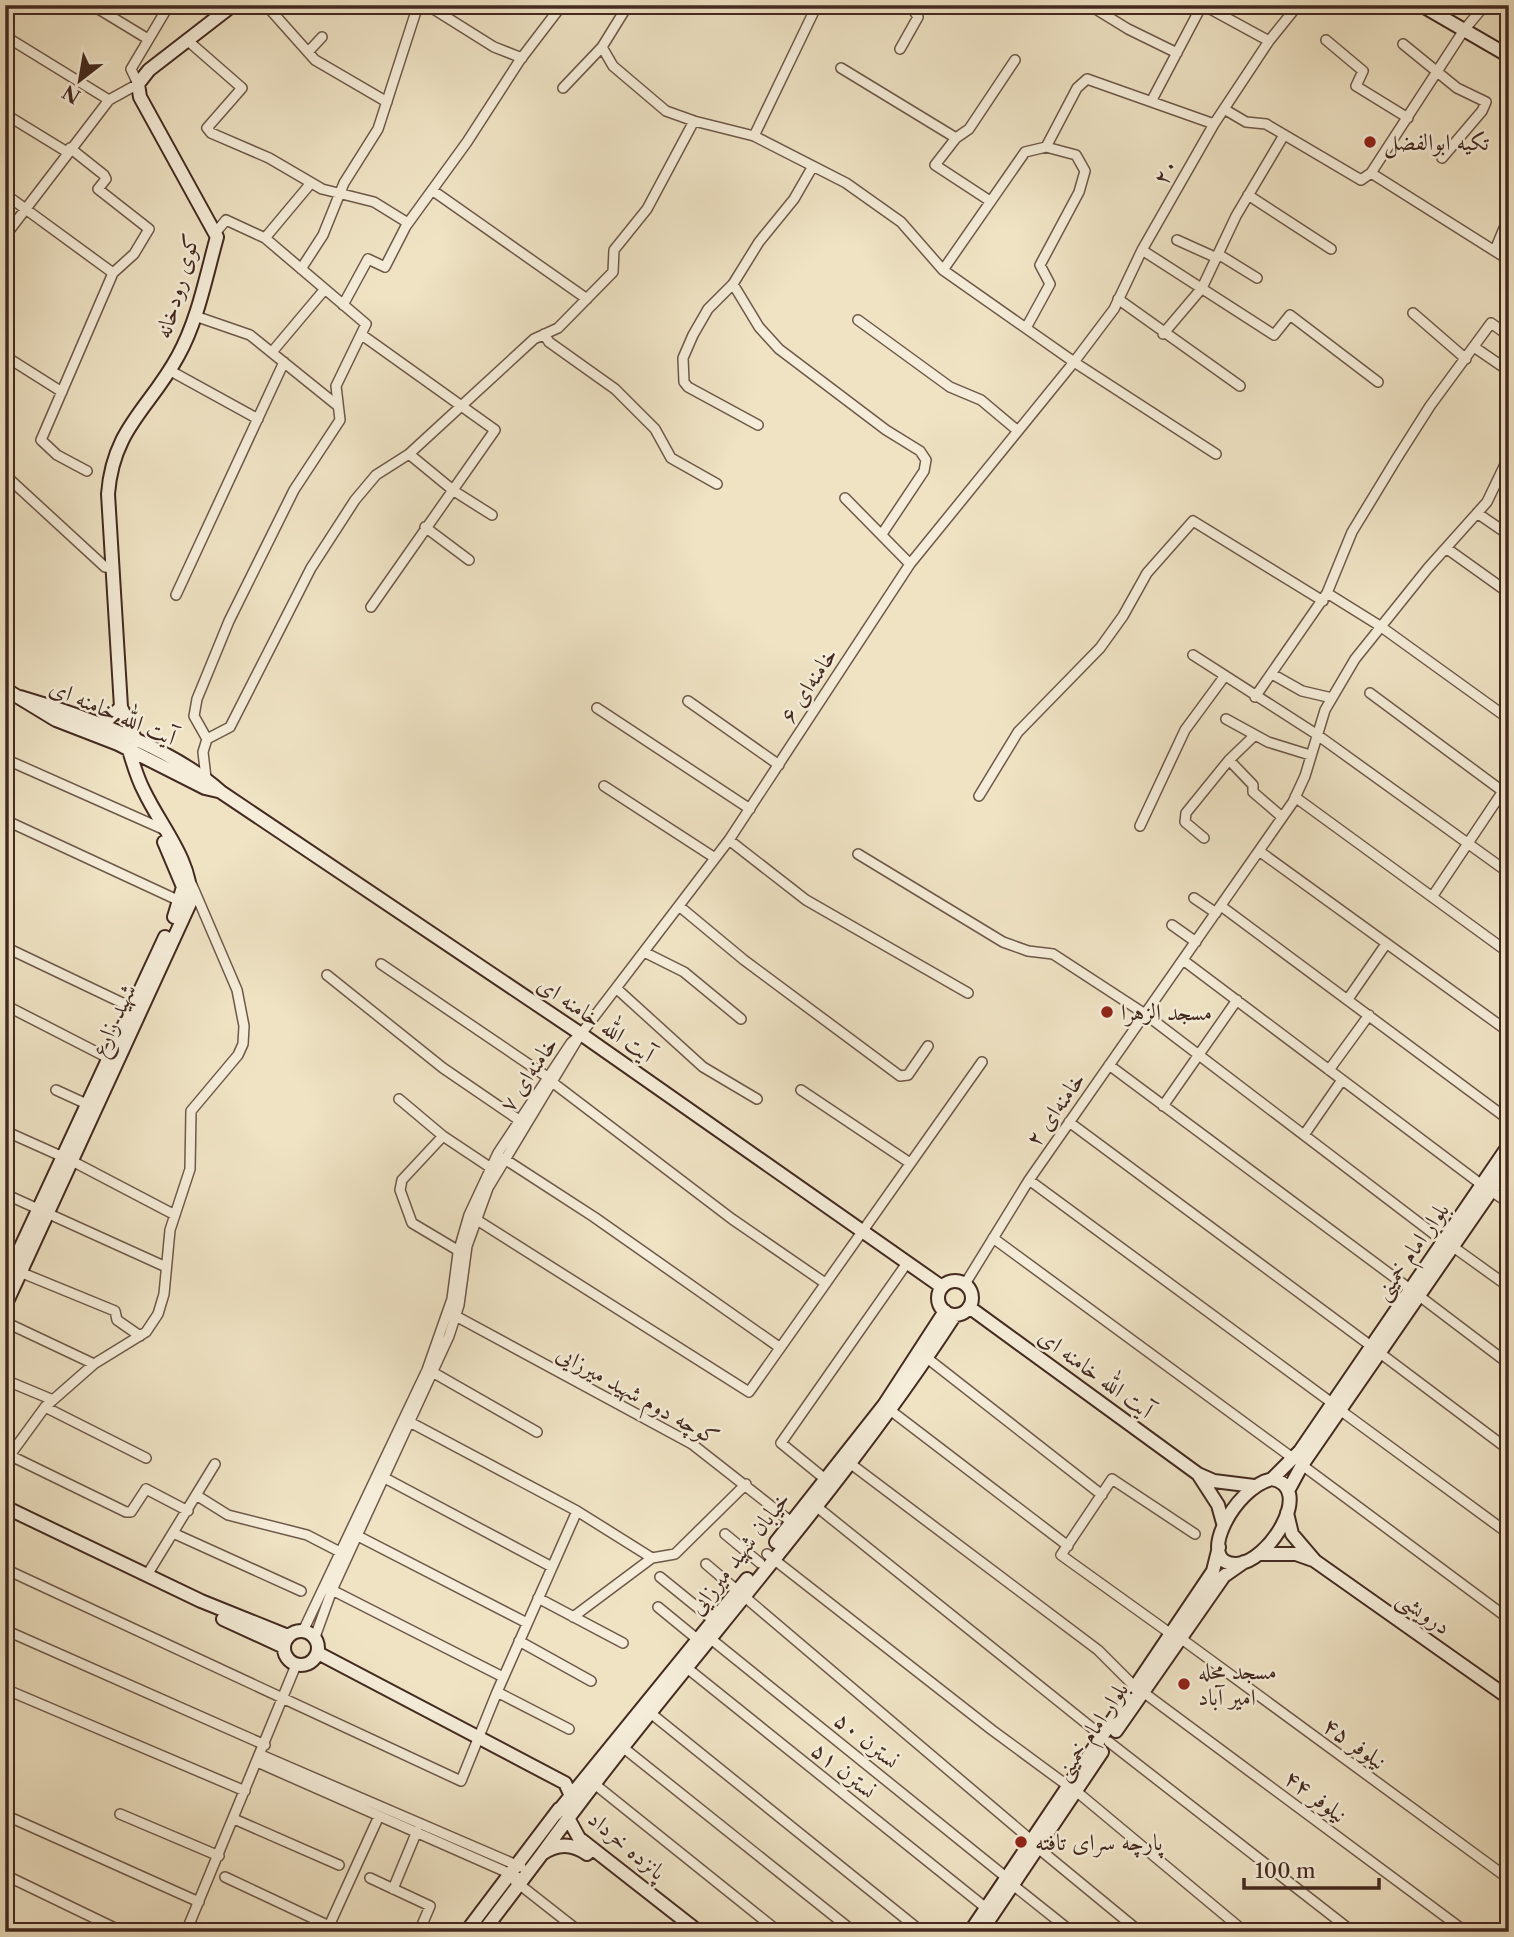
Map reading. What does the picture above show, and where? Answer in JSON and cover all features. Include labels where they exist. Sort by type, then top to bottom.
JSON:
[{"type":"street","points":[[92,5],[148,39]]},
{"type":"street","points":[[138,84],[131,69],[169,5]]},
{"type":"street","points":[[5,236],[68,150],[109,100],[138,84],[149,70],[233,5]]},
{"type":"street","points":[[266,5],[315,60],[387,102]]},
{"type":"street","points":[[301,269],[323,235],[345,183],[378,129],[418,5]]},
{"type":"street","points":[[427,5],[494,47],[522,58]]},
{"type":"street","points":[[343,305],[368,259],[384,267],[408,223],[562,5]]},
{"type":"street","points":[[563,88],[603,47],[628,5]]},
{"type":"street","points":[[754,136],[817,5]]},
{"type":"street","points":[[900,49],[918,17],[910,5]]},
{"type":"street","points":[[1089,5],[1128,29],[1177,53]]},
{"type":"street","points":[[1153,97],[1202,5],[1269,41]]},
{"type":"street","name":"۲۰","points":[[1074,362],[1118,299],[1142,250],[1214,124],[1269,41],[1298,5]]},
{"type":"street","points":[[1421,5],[1509,56]]},
{"type":"street","points":[[1224,109],[1246,122],[1266,124],[1362,180],[1371,173],[1465,30],[1485,5]]},
{"type":"street","points":[[5,36],[109,100]]},
{"type":"street","points":[[309,51],[322,37]]},
{"type":"street","points":[[187,40],[242,88],[207,128],[211,133],[269,158],[311,183],[340,195],[374,202],[408,223]]},
{"type":"street","points":[[1326,40],[1363,71],[1356,86],[1408,118]]},
{"type":"street","points":[[1403,44],[1457,88],[1486,102],[1482,111],[1442,158]]},
{"type":"street","points":[[603,47],[613,66],[666,111],[754,136],[846,183],[888,211],[943,270],[1074,362],[1216,454]]},
{"type":"street","points":[[990,201],[935,165],[956,138],[969,129],[1015,60]]},
{"type":"street","points":[[841,68],[956,138]]},
{"type":"street","points":[[1046,147],[1077,89],[1087,79],[1214,124]]},
{"type":"street","name":"کوی رودخانه","points":[[121,707],[108,494],[115,451],[140,408],[169,370],[195,316],[216,232],[140,97],[138,84]]},
{"type":"street","points":[[5,114],[68,150],[104,175],[106,179],[98,189],[149,229],[134,254],[113,273],[41,440],[57,455],[87,471]]},
{"type":"street","points":[[206,778],[203,752],[207,739],[230,727],[311,568],[355,500],[376,475],[409,454],[544,334],[558,328],[613,272],[614,250],[647,209],[694,121]]},
{"type":"street","points":[[1163,334],[1202,288],[1248,195],[1284,135]]},
{"type":"street","points":[[943,270],[1025,152],[1046,147],[1058,148],[1076,155],[1085,171],[1079,192],[1040,265],[1050,284],[1026,328]]},
{"type":"street","points":[[758,425],[684,382],[683,358],[708,309],[733,284],[759,242],[794,199],[813,166]]},
{"type":"street","points":[[1371,173],[1509,260]]},
{"type":"street","points":[[265,238],[311,183]]},
{"type":"street","points":[[432,190],[587,299]]},
{"type":"street","points":[[5,194],[113,273]]},
{"type":"street","points":[[1248,195],[1331,249]]},
{"type":"street","points":[[1495,250],[1509,216]]},
{"type":"street","points":[[207,739],[194,716],[197,699],[229,621],[294,490],[340,420],[336,386],[366,324],[265,238],[226,220],[216,232]]},
{"type":"street","points":[[1177,240],[1218,256],[1257,278]]},
{"type":"street","points":[[1142,250],[1274,335],[1290,314],[1378,382]]},
{"type":"street","points":[[733,284],[759,327],[779,349],[886,430],[920,452],[926,460],[924,471],[882,534]]},
{"type":"street","points":[[272,352],[325,289]]},
{"type":"street","points":[[1118,299],[1163,334],[1240,386]]},
{"type":"street","points":[[1413,313],[1466,359]]},
{"type":"street","points":[[195,316],[250,335],[340,407]]},
{"type":"street","points":[[858,320],[950,387],[981,400],[1018,430]]},
{"type":"street","points":[[1255,697],[1325,597],[1352,532],[1430,406],[1491,323],[1509,336]]},
{"type":"street","points":[[544,334],[549,342],[615,388],[655,429],[671,458],[717,484]]},
{"type":"street","points":[[362,335],[495,430],[371,607]]},
{"type":"street","points":[[1474,348],[1509,371]]},
{"type":"street","points":[[5,356],[62,392]]},
{"type":"street","points":[[176,595],[284,362]]},
{"type":"street","name":"خامنه‌ای ۶","points":[[581,1034],[729,840],[910,564],[1074,362]]},
{"type":"street","points":[[169,370],[258,419]]},
{"type":"street","points":[[409,454],[454,491],[492,515]]},
{"type":"street","name":"خامنه‌ای ۲","points":[[965,1284],[1029,1180],[1295,797],[1316,734],[1332,698],[1355,659],[1380,626],[1487,502],[1509,456]]},
{"type":"street","points":[[5,475],[105,567],[113,568]]},
{"type":"street","points":[[845,498],[910,564]]},
{"type":"street","points":[[1477,513],[1509,535]]},
{"type":"street","points":[[979,796],[1018,732],[1100,648],[1124,616],[1147,573],[1193,522],[1380,626],[1509,719]]},
{"type":"street","points":[[425,527],[469,560]]},
{"type":"street","points":[[1446,548],[1509,593]]},
{"type":"street","points":[[1194,655],[1224,677],[1316,734],[1509,873]]},
{"type":"street","points":[[1272,674],[1302,691],[1332,698]]},
{"type":"street","points":[[1140,826],[1185,730],[1224,677]]},
{"type":"street","name":"آیت الله خامنه ای","points":[[5,689],[56,720],[128,745],[206,778],[221,792],[581,1034],[942,1287]]},
{"type":"street","points":[[1370,693],[1505,794]]},
{"type":"street","name":"آیت الله خامنه ای","points":[[20,697],[60,709],[101,726],[128,745],[205,788],[221,792]]},
{"type":"street","points":[[688,701],[779,765]]},
{"type":"street","points":[[101,726],[121,707]]},
{"type":"street","points":[[5,1489],[8,1454],[45,1408],[94,1364],[140,1336],[158,1314],[175,1215],[190,1169],[191,1111],[243,1044],[244,1026],[237,990],[143,791],[128,745],[121,707]]},
{"type":"street","points":[[597,708],[750,809]]},
{"type":"street","points":[[1226,719],[1255,735],[1310,755]]},
{"type":"street","points":[[1204,838],[1185,822],[1184,817],[1229,760],[1255,735]]},
{"type":"street","points":[[5,759],[160,828]]},
{"type":"street","points":[[1229,760],[1253,785],[1253,792],[1282,817]]},
{"type":"street","points":[[1432,897],[1505,794],[1509,782]]},
{"type":"street","points":[[604,786],[715,858]]},
{"type":"street","points":[[1295,797],[1509,953]]},
{"type":"street","points":[[5,820],[185,904]]},
{"type":"street","points":[[729,840],[806,900],[968,993]]},
{"type":"street","points":[[1259,851],[1509,1032]]},
{"type":"street","points":[[858,854],[1003,942],[1028,951],[1053,954],[1145,1014],[1448,1244],[1509,1287]]},
{"type":"street","name":"شهید زارع","points":[[5,1306],[11,1272],[43,1211],[185,904],[185,881]]},
{"type":"street","points":[[1194,898],[1219,909],[1348,999],[1509,1120]]},
{"type":"street","points":[[679,906],[744,960],[900,1076],[908,1075],[928,1046]]},
{"type":"street","points":[[1172,925],[1196,942]]},
{"type":"street","points":[[1348,999],[1387,944]]},
{"type":"street","points":[[5,947],[136,1009]]},
{"type":"street","points":[[644,951],[684,972],[741,1019]]},
{"type":"street","points":[[1183,960],[1509,1203]]},
{"type":"street","points":[[381,964],[549,1079],[732,1219],[825,1283]]},
{"type":"street","points":[[327,975],[443,1068],[520,1119]]},
{"type":"street","points":[[616,988],[703,1067],[757,1099]]},
{"type":"street","points":[[1163,1106],[1237,1000]]},
{"type":"street","points":[[5,1005],[113,1060]]},
{"type":"street","points":[[1329,1070],[1369,1015]]},
{"type":"street","name":"خامنه‌ای ۷","points":[[407,1421],[434,1373],[452,1314],[462,1254],[491,1168],[520,1119],[581,1034]]},
{"type":"street","points":[[473,1216],[749,1392],[982,1062]]},
{"type":"street","points":[[1109,1065],[1509,1364]]},
{"type":"street","name":"خامنه‌ای ۷","points":[[473,1216],[549,1079]]},
{"type":"street","points":[[1304,1135],[1342,1080]]},
{"type":"street","points":[[56,1090],[92,1106]]},
{"type":"street","points":[[802,1090],[910,1163]]},
{"type":"street","points":[[399,1100],[443,1136],[491,1168]]},
{"type":"street","points":[[1069,1122],[1509,1450]]},
{"type":"street","points":[[5,1132],[175,1215]]},
{"type":"street","points":[[443,1136],[402,1180],[400,1190],[412,1223],[462,1254]]},
{"type":"street","name":"بلوار امام خمینی","points":[[1288,1491],[1298,1462],[1486,1188],[1508,1149]]},
{"type":"street","points":[[503,1158],[594,1217],[779,1347]]},
{"type":"street","name":"بلوار امام خمینی","points":[[1486,1188],[1509,1164]]},
{"type":"street","points":[[1029,1180],[1509,1534]]},
{"type":"street","points":[[5,1194],[166,1267]]},
{"type":"street","points":[[993,1238],[1509,1619]]},
{"type":"street","points":[[825,1479],[781,1443],[907,1263]]},
{"type":"street","points":[[11,1272],[115,1311],[117,1320],[140,1336]]},
{"type":"street","points":[[951,1282],[965,1284],[972,1297],[969,1307],[950,1313],[938,1300],[942,1287],[951,1282]]},
{"type":"street","name":"آیت الله خامنه ای","points":[[969,1307],[1198,1474]]},
{"type":"street","name":"خیابان شهید میرزایی","points":[[811,1503],[852,1464],[927,1358],[950,1313]]},
{"type":"street","name":"خیابان شهید میرزایی","points":[[562,1816],[811,1503],[825,1479],[884,1405],[950,1313]]},
{"type":"street","name":"خامنه‌ای ۷","points":[[309,1634],[407,1421],[452,1314]]},
{"type":"street","name":"کوچه دوم شهید میرزایی","points":[[452,1314],[692,1444],[746,1483],[794,1525]]},
{"type":"street","points":[[5,1322],[94,1364]]},
{"type":"street","points":[[927,1358],[1102,1495]]},
{"type":"street","points":[[434,1373],[537,1432]]},
{"type":"street","points":[[5,1380],[53,1400]]},
{"type":"street","points":[[45,1408],[146,1458]]},
{"type":"street","points":[[890,1410],[1068,1546],[1112,1479],[1195,1534]]},
{"type":"street","points":[[407,1421],[577,1511],[652,1558]]},
{"type":"street","points":[[8,1454],[126,1512],[131,1512],[146,1489],[188,1511]]},
{"type":"street","name":"بلوار امام خمینی","points":[[1272,1479],[1298,1462]]},
{"type":"street","points":[[147,1575],[215,1464]]},
{"type":"street","name":"نیلوفر ۴۴","points":[[852,1464],[1098,1650],[1139,1689],[1466,1932]]},
{"type":"street","points":[[1198,1474],[1214,1481],[1254,1486]]},
{"type":"street","points":[[1198,1474],[1218,1506],[1223,1522]]},
{"type":"street","points":[[381,1476],[552,1567]]},
{"type":"street","points":[[1223,1522],[1236,1502],[1254,1486],[1272,1479],[1279,1481],[1288,1491],[1287,1513],[1292,1534],[1315,1561]]},
{"type":"street","points":[[573,1617],[652,1558],[675,1554],[746,1483]]},
{"type":"street","points":[[196,1495],[229,1515],[307,1535],[340,1552]]},
{"type":"street","points":[[811,1503],[1353,1932]]},
{"type":"street","points":[[5,1507],[286,1642]]},
{"type":"street","points":[[5,1569],[461,1781],[496,1692],[577,1511]]},
{"type":"street","points":[[1259,1554],[1279,1532],[1287,1513]]},
{"type":"street","points":[[5,1514],[286,1642],[309,1634],[316,1656],[478,1738],[559,1786],[565,1798],[558,1833],[483,1932]]},
{"type":"street","name":"بلوار امام خمینی","points":[[1175,1636],[1213,1571],[1223,1522]]},
{"type":"street","points":[[173,1533],[301,1591]]},
{"type":"street","points":[[354,1534],[527,1623]]},
{"type":"street","name":"خامنه‌ای ۷","points":[[328,1588],[340,1552],[354,1534]]},
{"type":"street","points":[[725,1534],[766,1559],[1072,1788],[1245,1932]]},
{"type":"street","name":"نیلوفر ۴۵","points":[[1068,1546],[1061,1555],[1509,1880]]},
{"type":"street","points":[[1219,1547],[1223,1559],[1229,1563],[1244,1562]]},
{"type":"street","points":[[1259,1554],[1296,1554],[1315,1561]]},
{"type":"street","name":"بلوار امام خمینی","points":[[987,1930],[1010,1882],[1175,1636],[1224,1576],[1259,1554]]},
{"type":"street","name":"درویشی","points":[[1315,1561],[1509,1698]]},
{"type":"street","points":[[706,1564],[937,1757],[1140,1932]]},
{"type":"street","points":[[660,1577],[713,1620]]},
{"type":"street","points":[[328,1588],[503,1677]]},
{"type":"street","name":"خیابان شهید میرزایی","points":[[704,1636],[713,1620],[741,1593]]},
{"type":"street","points":[[538,1598],[623,1643]]},
{"type":"street","name":"نسترن ۵۰","points":[[657,1607],[704,1636],[1072,1932]]},
{"type":"street","points":[[5,1630],[511,1871],[523,1878],[580,1932]]},
{"type":"street","points":[[519,1641],[592,1681]]},
{"type":"street","points":[[286,1642],[289,1660],[296,1665],[306,1665],[316,1656]]},
{"type":"street","points":[[201,1932],[187,1929],[285,1699],[296,1665]]},
{"type":"street","name":"نسترن ۵۱","points":[[682,1665],[986,1908]]},
{"type":"street","points":[[5,1689],[246,1791]]},
{"type":"street","points":[[496,1692],[569,1729]]},
{"type":"street","points":[[646,1709],[922,1932]]},
{"type":"street","name":"پانزده خرداد","points":[[478,1738],[558,1778],[572,1793]]},
{"type":"street","points":[[618,1744],[854,1932]]},
{"type":"street","points":[[261,1754],[379,1815],[523,1878]]},
{"type":"street","points":[[590,1780],[779,1932]]},
{"type":"street","name":"خیابان شهید میرزایی","points":[[562,1816],[572,1793],[590,1780]]},
{"type":"street","points":[[120,1814],[219,1856]]},
{"type":"street","points":[[5,1815],[199,1902]]},
{"type":"street","points":[[329,1927],[379,1815]]},
{"type":"street","points":[[467,1932],[538,1837],[562,1816]]},
{"type":"street","name":"پانزده خرداد","points":[[562,1816],[579,1838],[699,1932]]},
{"type":"street","points":[[234,1819],[339,1865]]},
{"type":"street","points":[[393,1889],[417,1831]]},
{"type":"street","points":[[538,1837],[558,1833],[579,1838]]},
{"type":"street","name":"پانزده خرداد","points":[[542,1854],[563,1845],[576,1846],[691,1932]]},
{"type":"street","points":[[5,1875],[122,1932]]},
{"type":"street","points":[[225,1877],[342,1932]]},
{"type":"street","points":[[370,1878],[430,1906],[419,1932]]},
{"type":"street","name":"بلوار امام خمینی","points":[[970,1932],[986,1908],[1010,1882]]},
{"type":"place","name":"تکیه ابوالفضل","points":[[1370,142]]},
{"type":"place","name":"مسجد الزهرا","points":[[1107,1012]]},
{"type":"place","name":"مسجد محله امیر آباد","points":[[1184,1684]]},
{"type":"place","name":"پارچه سرای تافته","points":[[1021,1842]]}]
